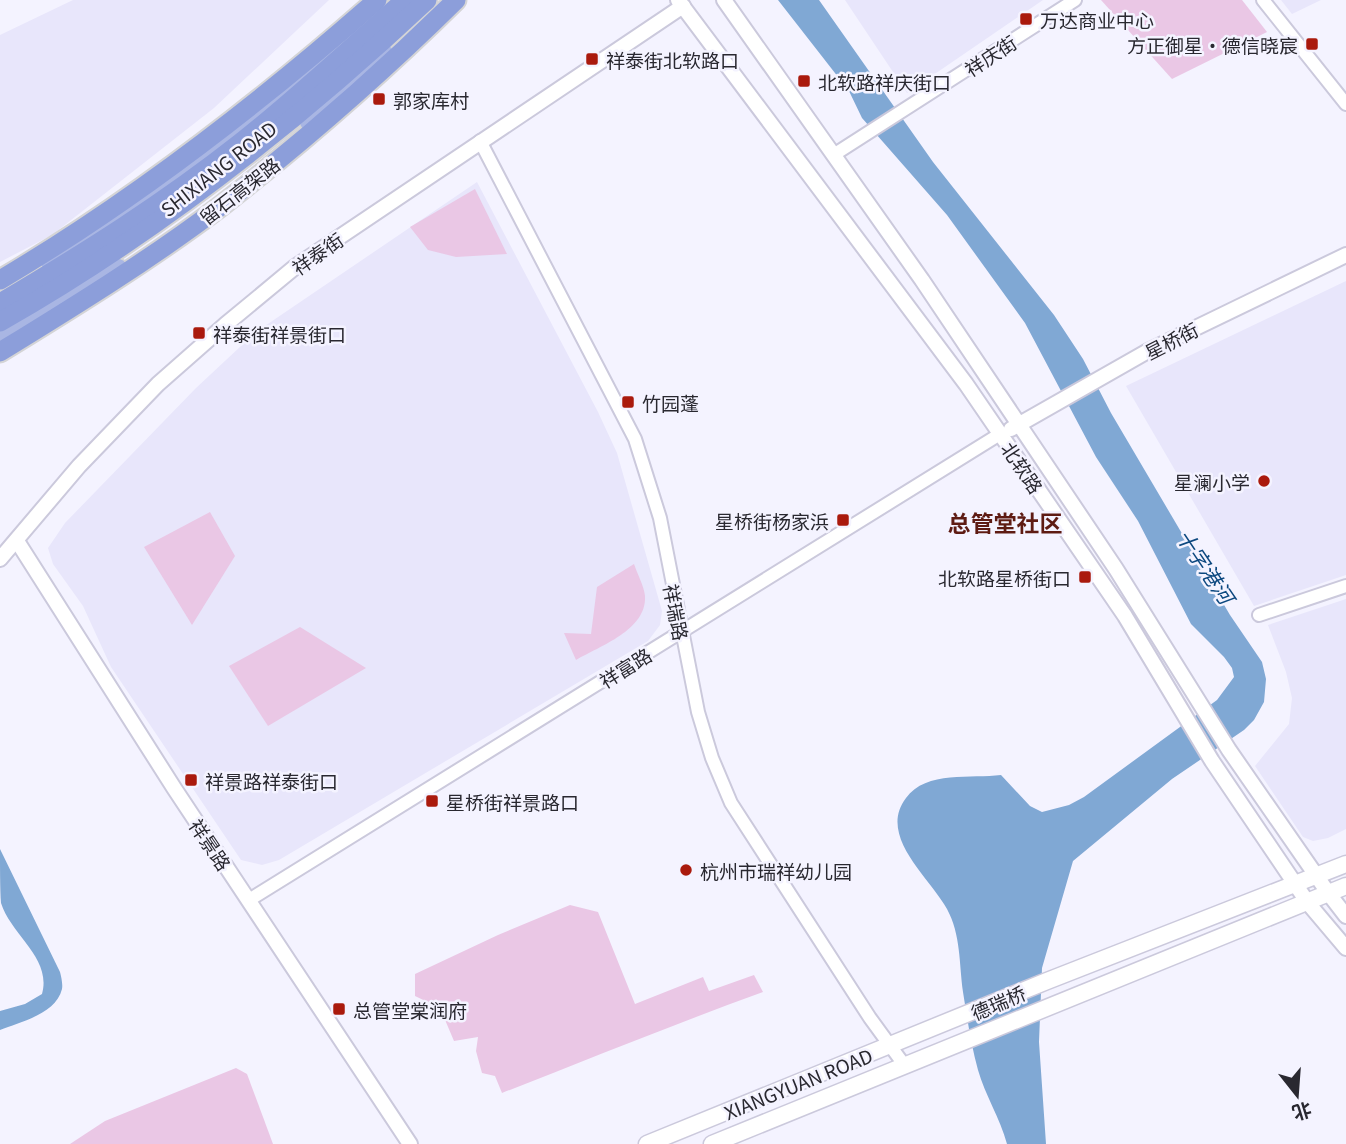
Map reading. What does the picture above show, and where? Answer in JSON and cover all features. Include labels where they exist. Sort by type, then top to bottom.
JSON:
[{"type":"highway","name":"留石高架路","points":[[0,322],[6,297],[118,205],[202,145],[300,68],[405,0]]},
{"type":"highway","name":"留石高架路","points":[[6,297],[61,268],[172,192],[376,21],[427,0]]},
{"type":"highway","name":"留石高架路","points":[[0,352],[100,290],[219,207],[368,84],[456,0]]},
{"type":"highway","name":"留石高架路","points":[[6,297],[40,298],[164,216],[239,161],[316,99],[376,21]]},
{"type":"highway","points":[[40,298],[98,270],[171,223],[360,74]]},
{"type":"main road","points":[[376,21],[391,0]]},
{"type":"main road","name":"SHIXIANG ROAD","points":[[0,337],[114,271],[184,223],[261,164],[437,0]]},
{"type":"main road","points":[[1295,884],[1346,864]]},
{"type":"main road","name":"德瑞桥","points":[[948,1023],[1047,981],[1295,884]]},
{"type":"main road","points":[[1308,903],[1346,887]]},
{"type":"main road","name":"德瑞桥","points":[[957,1046],[1308,903]]},
{"type":"main road","name":"XIANGYUAN ROAD","points":[[647,1144],[948,1023]]},
{"type":"main road","name":"XIANGYUAN ROAD","points":[[712,1144],[957,1046]]},
{"type":"street","name":"北软路","points":[[724,0],[930,291],[1116,569],[1229,750],[1346,916]]},
{"type":"street","name":"祥庆街","points":[[835,154],[1075,0]]},
{"type":"street","points":[[1263,0],[1346,104]]},
{"type":"street","name":"北软路","points":[[681,3],[966,384],[1125,617],[1212,761],[1308,903],[1346,948]]},
{"type":"street","name":"祥泰街","points":[[0,559],[88,457],[158,384],[295,267],[681,3]]},
{"type":"street","name":"祥瑞路","points":[[480,141],[635,439],[660,518],[698,712],[712,758],[731,803],[905,1066]]},
{"type":"street","name":"星桥街","points":[[1000,434],[1148,351],[1346,254]]},
{"type":"street","name":"祥富路","points":[[249,900],[1000,434]]},
{"type":"street","name":"祥景路","points":[[17,541],[174,788],[410,1144]]},
{"type":"street","points":[[1259,615],[1346,586]]},
{"type":"shaded area","points":[[73,0],[329,0],[214,108],[52,235],[0,262],[0,35]]},
{"type":"shaded area","points":[[845,0],[1043,0],[907,93]]},
{"type":"shaded area","points":[[1101,0],[1242,0],[1267,32],[1172,79]]},
{"type":"shaded area","points":[[1281,0],[1321,0],[1292,14]]},
{"type":"shaded area","points":[[477,182],[617,453],[662,611],[660,625],[648,641],[279,860],[262,865],[241,860],[111,667],[83,606],[53,564],[48,548],[65,523],[196,388],[256,332]]},
{"type":"shaded area","points":[[475,189],[507,254],[456,257],[428,250],[410,227]]},
{"type":"shaded area","name":"星澜小学","points":[[1346,281],[1346,575],[1254,606],[1126,386]]},
{"type":"shaded area","points":[[210,512],[235,556],[192,625],[144,547]]},
{"type":"shaded area","points":[[634,564],[645,596],[644,608],[638,618],[620,636],[576,660],[564,633],[591,634],[597,587]]},
{"type":"shaded area","points":[[1346,599],[1346,829],[1328,838],[1313,841],[1303,837],[1255,766],[1289,724],[1292,698],[1286,672],[1268,625]]},
{"type":"shaded area","points":[[300,627],[366,668],[268,726],[229,666]]},
{"type":"shaded area","points":[[570,905],[598,912],[635,1004],[703,977],[709,991],[754,975],[763,992],[502,1093],[495,1076],[482,1073],[476,1051],[478,1037],[454,1041],[440,1008],[415,996],[415,974]]},
{"type":"shaded area","points":[[236,1068],[247,1074],[273,1144],[70,1144],[105,1121]]},
{"type":"water","points":[[778,0],[819,0],[933,162],[1054,315],[1083,359],[1111,413],[1230,615],[1262,662],[1266,679],[1264,702],[1254,720],[1244,730],[1172,779],[1073,861],[1042,968],[1039,1042],[1046,1144],[1007,1144],[976,1060],[952,919],[902,842],[898,827],[899,812],[906,798],[925,783],[937,779],[1001,775],[1030,806],[1042,812],[1069,805],[1084,797],[1217,700],[1234,677],[1232,668],[1191,624],[1138,521],[1096,457],[1025,323],[947,215],[862,118],[849,91]]},
{"type":"water","points":[[0,849],[60,972],[62,989],[53,1005],[45,1011],[0,1030],[0,1011],[25,1004],[42,994],[44,981],[36,958],[6,915],[1,903]]},
{"type":"place","name":"万达商业中心","points":[[1026,19]]},
{"type":"place","name":"方正御星·德信晓宸","points":[[1312,44]]},
{"type":"place","name":"祥泰街北软路口","points":[[592,59]]},
{"type":"place","name":"北软路祥庆街口","points":[[804,81]]},
{"type":"place","name":"郭家库村","points":[[379,99]]},
{"type":"place","name":"祥泰街祥景街口","points":[[199,333]]},
{"type":"place","name":"竹园蓬","points":[[628,402]]},
{"type":"place","name":"星澜小学","points":[[1264,481]]},
{"type":"place","name":"星桥街杨家浜","points":[[843,520]]},
{"type":"place","name":"北软路星桥街口","points":[[1085,577]]},
{"type":"place","name":"祥景路祥泰街口","points":[[191,780]]},
{"type":"place","name":"星桥街祥景路口","points":[[432,801]]},
{"type":"place","name":"杭州市瑞祥幼儿园","points":[[686,870]]},
{"type":"place","name":"总管堂棠润府","points":[[339,1009]]},
{"type":"district","name":"总管堂社区","points":[[1005,522]]},
{"type":"water label","name":"十字港河","points":[[1206,566]]}]
